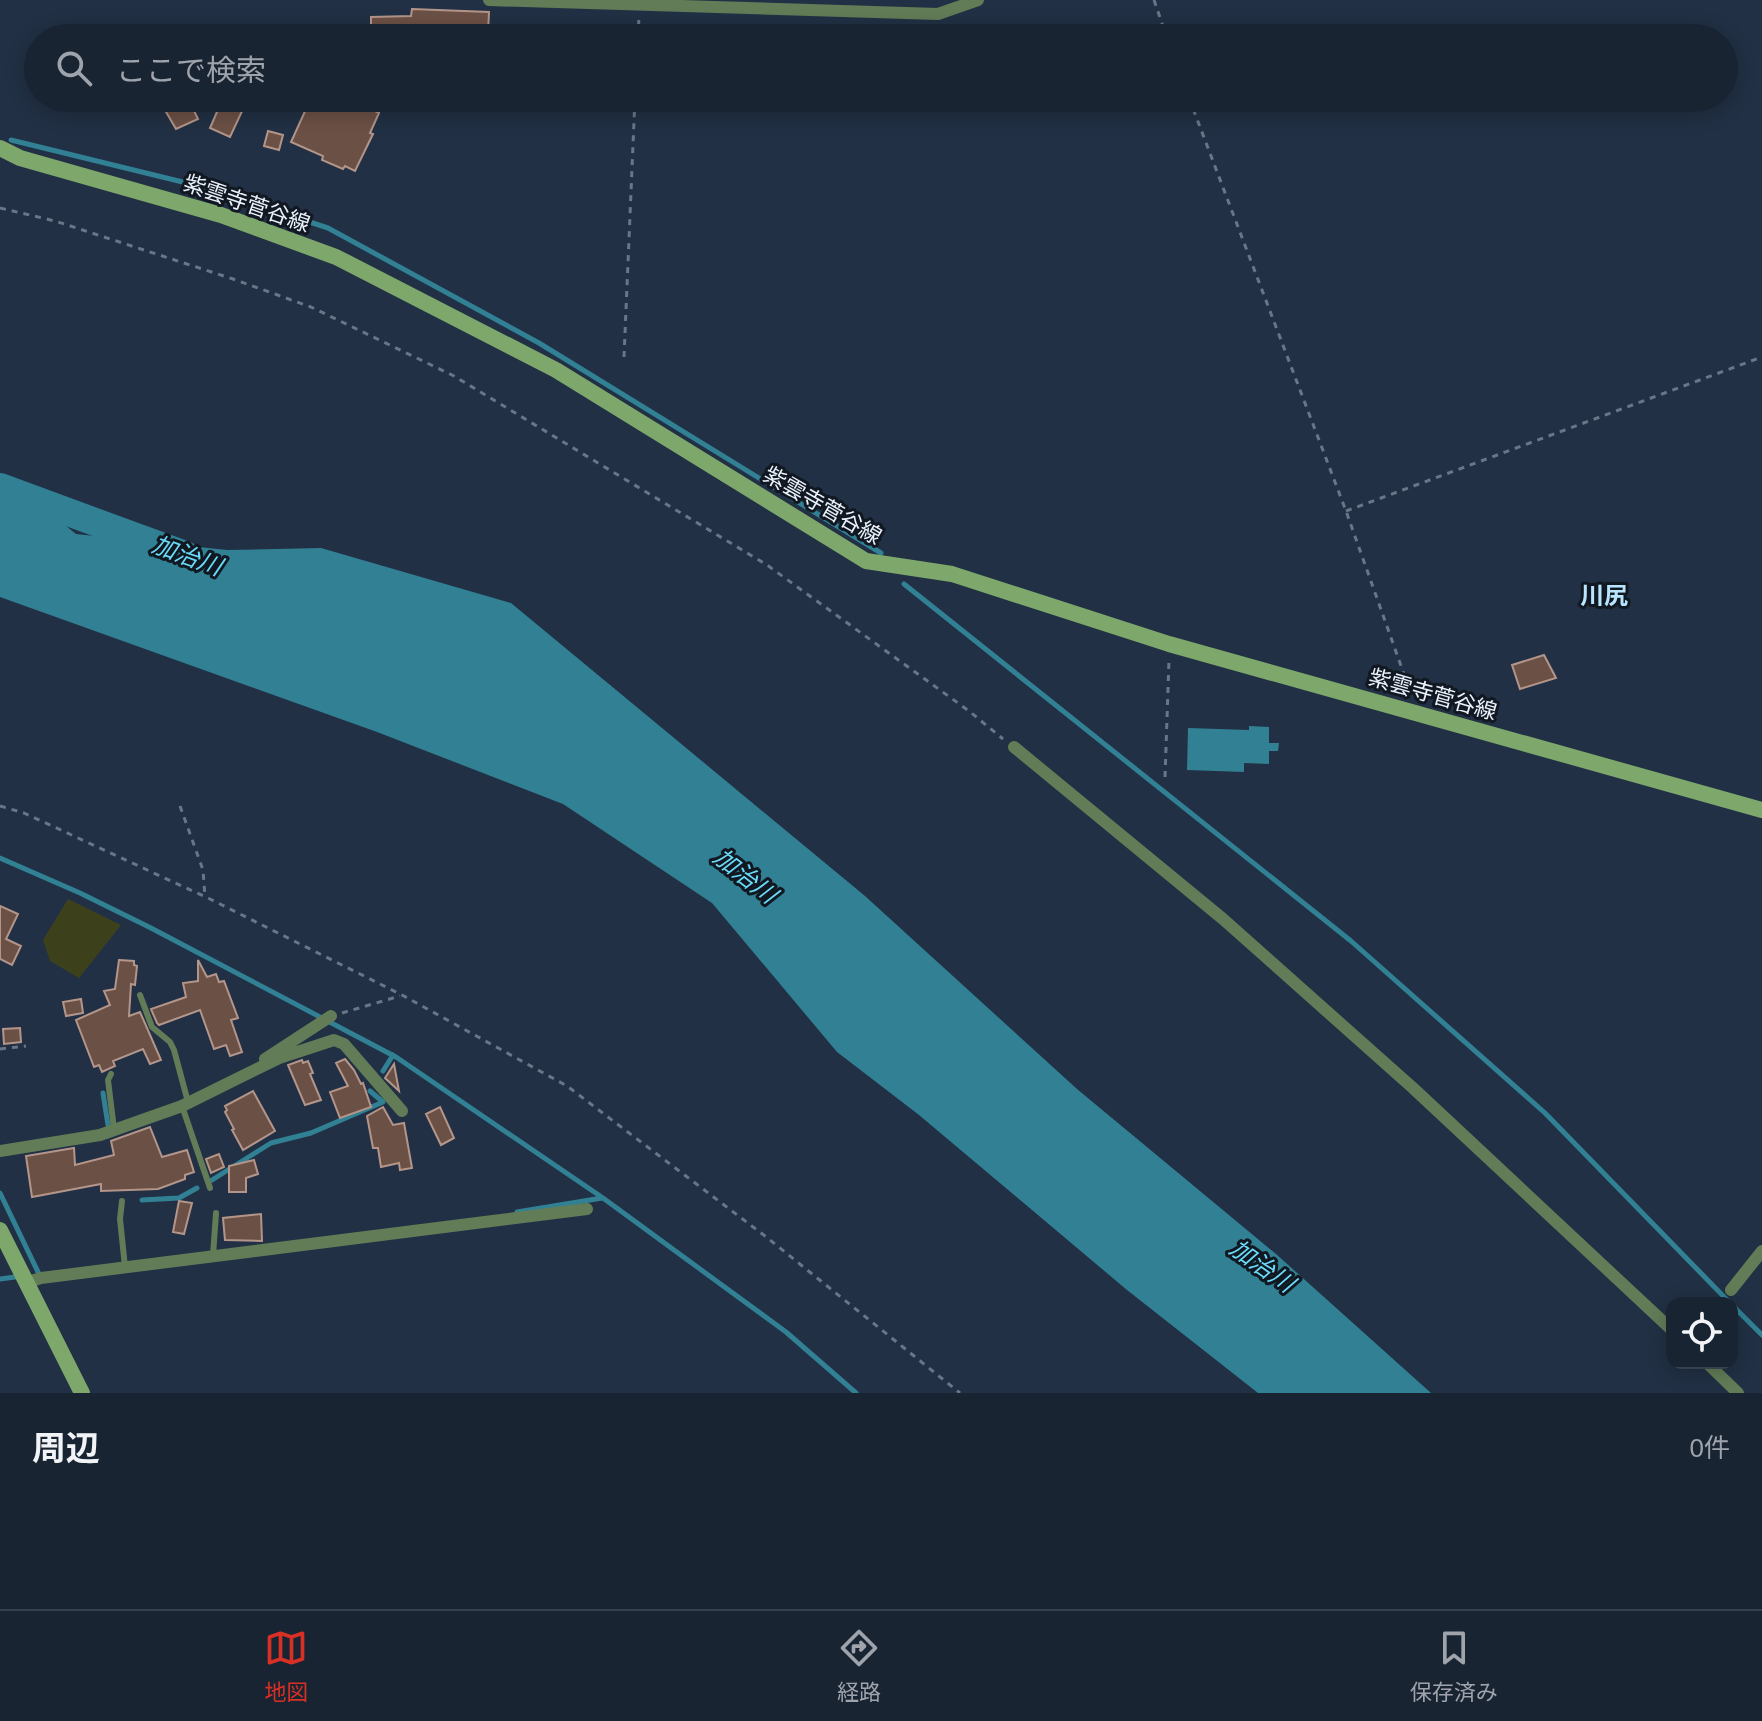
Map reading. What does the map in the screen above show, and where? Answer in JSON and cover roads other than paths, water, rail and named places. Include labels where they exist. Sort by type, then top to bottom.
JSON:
[{"type":"main road","name":"紫雲寺菅谷線","points":[[0,148],[20,158],[221,215],[336,257],[556,370],[866,561],[952,574],[1169,644],[1762,810]]},
{"type":"main road","points":[[0,1230],[82,1393]]},
{"type":"street","points":[[489,0],[938,14],[978,0]]},
{"type":"street","points":[[1014,747],[1223,919],[1413,1088],[1666,1324]]},
{"type":"street","points":[[258,1067],[269,1055],[326,1020]]},
{"type":"street","points":[[0,1151],[100,1135],[185,1104],[279,1058],[334,1040],[344,1044],[402,1111]]},
{"type":"street","points":[[25,1283],[41,1278],[213,1255],[587,1209]]},
{"type":"street","points":[[1731,1290],[1762,1251]]},
{"type":"street","points":[[1713,1369],[1738,1393]]},
{"type":"lane","points":[[140,995],[152,1027],[170,1042],[174,1050],[185,1104],[210,1188]]},
{"type":"lane","points":[[111,1074],[108,1080],[114,1130]]},
{"type":"lane","points":[[122,1201],[120,1219],[125,1267]]},
{"type":"lane","points":[[213,1255],[216,1213]]},
{"type":"water","points":[[0,473],[76,534],[227,550],[321,548],[511,603],[865,896],[1077,1089],[1276,1254],[1431,1393],[1258,1393],[1127,1290],[919,1115],[837,1052],[712,903],[563,804],[377,732],[0,597]]},
{"type":"water","points":[[1249,726],[1269,727],[1269,743],[1279,743],[1278,751],[1269,751],[1269,764],[1244,763],[1244,772],[1187,770],[1188,728],[1249,730]]},
{"type":"waterway","points":[[11,140],[199,186],[328,228],[539,343],[881,553]]},
{"type":"waterway","name":"加治川","points":[[0,487],[185,555]]},
{"type":"waterway","points":[[904,584],[1351,941],[1545,1113],[1724,1297]]},
{"type":"waterway","points":[[0,858],[151,928],[396,1057],[603,1198],[786,1332],[856,1393]]},
{"type":"waterway","points":[[383,1071],[393,1055]]},
{"type":"waterway","points":[[212,1180],[271,1143],[311,1133],[383,1102],[370,1091]]},
{"type":"waterway","points":[[103,1093],[108,1125]]},
{"type":"waterway","points":[[142,1200],[179,1198],[197,1188]]},
{"type":"waterway","points":[[0,1193],[39,1274]]},
{"type":"waterway","points":[[517,1212],[602,1198]]},
{"type":"waterway","points":[[0,1279],[15,1277]]},
{"type":"waterway","points":[[1738,1311],[1762,1335]]},
{"type":"district","name":"川尻","points":[[1604,596]]}]
